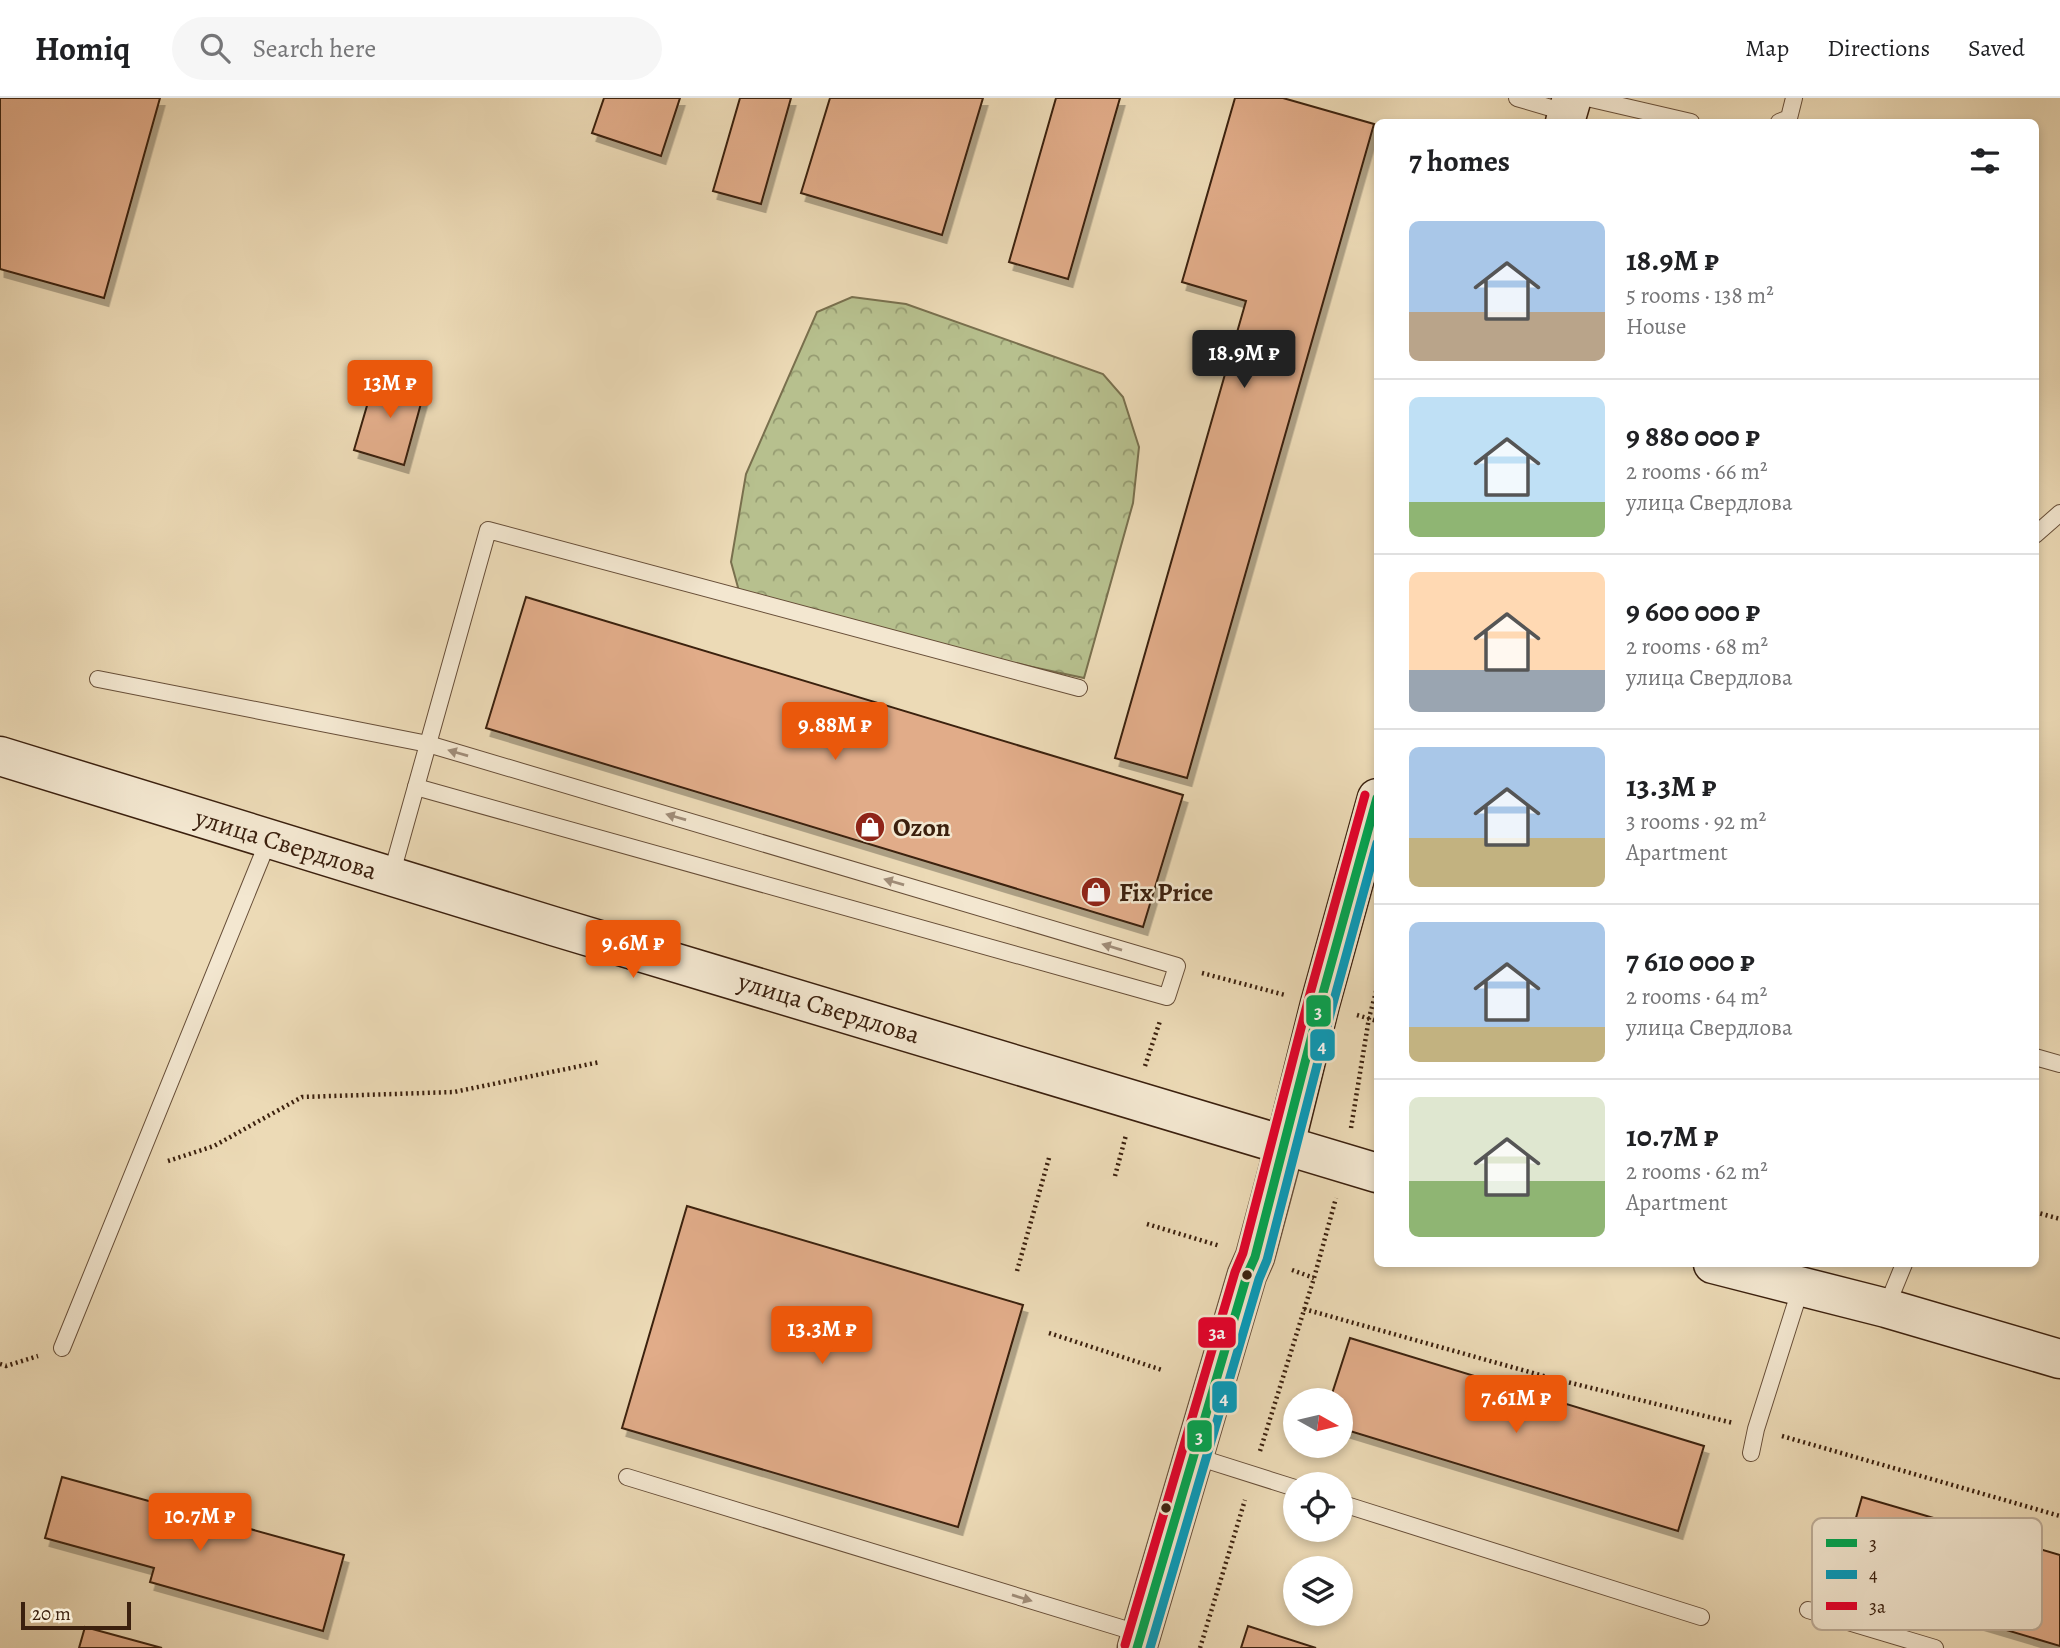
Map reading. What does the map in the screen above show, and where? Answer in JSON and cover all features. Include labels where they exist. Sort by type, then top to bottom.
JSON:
[{"type":"main road","name":"улица Свердлова","points":[[0,756],[1361,1168]]},
{"type":"main road","points":[[1139,1641],[1247,1275],[1255,1257],[1320,1004],[1370,853],[1374,822]]},
{"type":"main road","points":[[1724,1267],[1886,1308],[2060,1359]]},
{"type":"lane","points":[[1517,98],[1666,119]]},
{"type":"lane","points":[[1786,119],[1794,98]]},
{"type":"lane","points":[[2039,531],[2060,513]]},
{"type":"lane","points":[[391,876],[488,530],[1079,688]]},
{"type":"lane","points":[[98,679],[428,744],[1177,966],[1167,997],[416,787]]},
{"type":"lane","points":[[62,1348],[269,839]]},
{"type":"lane","points":[[2039,1058],[2060,1064]]},
{"type":"lane","points":[[1886,1308],[1903,1267]]},
{"type":"lane","points":[[1751,1452],[1801,1287]]},
{"type":"lane","points":[[1194,1455],[1283,1484]]},
{"type":"lane","points":[[627,1477],[1071,1613],[1139,1641]]},
{"type":"lane","points":[[1353,1507],[1701,1617]]},
{"type":"lane","points":[[1808,1610],[1812,1611]]},
{"type":"lane","points":[[1875,1630],[1935,1648]]},
{"type":"path","points":[[1177,966],[1374,1020]]},
{"type":"path","points":[[1200,1648],[1304,1309],[1361,1168],[1369,1018],[1374,999]]},
{"type":"path","points":[[133,1173],[214,1146],[302,1097],[454,1092],[600,1062]]},
{"type":"path","points":[[1017,1271],[1049,1158]]},
{"type":"path","points":[[2039,1213],[2060,1219]]},
{"type":"path","points":[[1147,1224],[1255,1257]]},
{"type":"path","points":[[1304,1309],[1551,1378],[1756,1429],[2060,1516]]},
{"type":"path","points":[[1049,1333],[1162,1370]]},
{"type":"path","points":[[0,1364],[6,1366],[62,1348]]},
{"type":"green space","points":[[852,297],[906,304],[1103,374],[1123,397],[1139,447],[1133,503],[1084,678],[802,618],[739,591],[731,562],[746,474],[817,312]]},
{"type":"building","points":[[0,98],[160,98],[104,298],[0,269]]},
{"type":"building","points":[[604,98],[680,98],[661,156],[592,133]]},
{"type":"building","points":[[740,98],[791,98],[761,204],[713,191]]},
{"type":"building","points":[[830,98],[983,98],[942,235],[801,193]]},
{"type":"building","points":[[1056,98],[1120,98],[1068,279],[1009,262]]},
{"type":"building","points":[[1235,98],[1283,98],[1374,124],[1187,778],[1115,758],[1246,301],[1182,282]]},
{"type":"building","points":[[376,375],[425,389],[404,465],[354,450]]},
{"type":"building","points":[[526,597],[1183,795],[1143,927],[486,728]]},
{"type":"building","points":[[687,1206],[1023,1305],[958,1527],[622,1428]]},
{"type":"building","points":[[1350,1338],[1704,1446],[1678,1531],[1353,1432],[1353,1388],[1334,1388]]},
{"type":"building","points":[[62,1477],[344,1555],[323,1631],[150,1582],[154,1568],[45,1538]]},
{"type":"building","points":[[1862,1497],[1934,1518],[1856,1518]]},
{"type":"building","points":[[2042,1550],[2060,1555],[2060,1646],[2006,1630],[2042,1630]]},
{"type":"building","points":[[1248,1626],[1316,1648],[1241,1648]]},
{"type":"building","points":[[85,1627],[162,1648],[79,1648]]},
{"type":"transit line","name":"3а","points":[[1125,1645],[1235,1272],[1243,1253],[1365,795]]},
{"type":"transit line","name":"3","points":[[1137,1648],[1247,1275],[1255,1257],[1320,1004],[1374,809]]},
{"type":"transit line","name":"4","points":[[1150,1648],[1259,1279],[1267,1260],[1374,854]]},
{"type":"place","name":"Ozon","points":[[870,827]]},
{"type":"place","name":"Fix Price","points":[[1096,892]]}]
